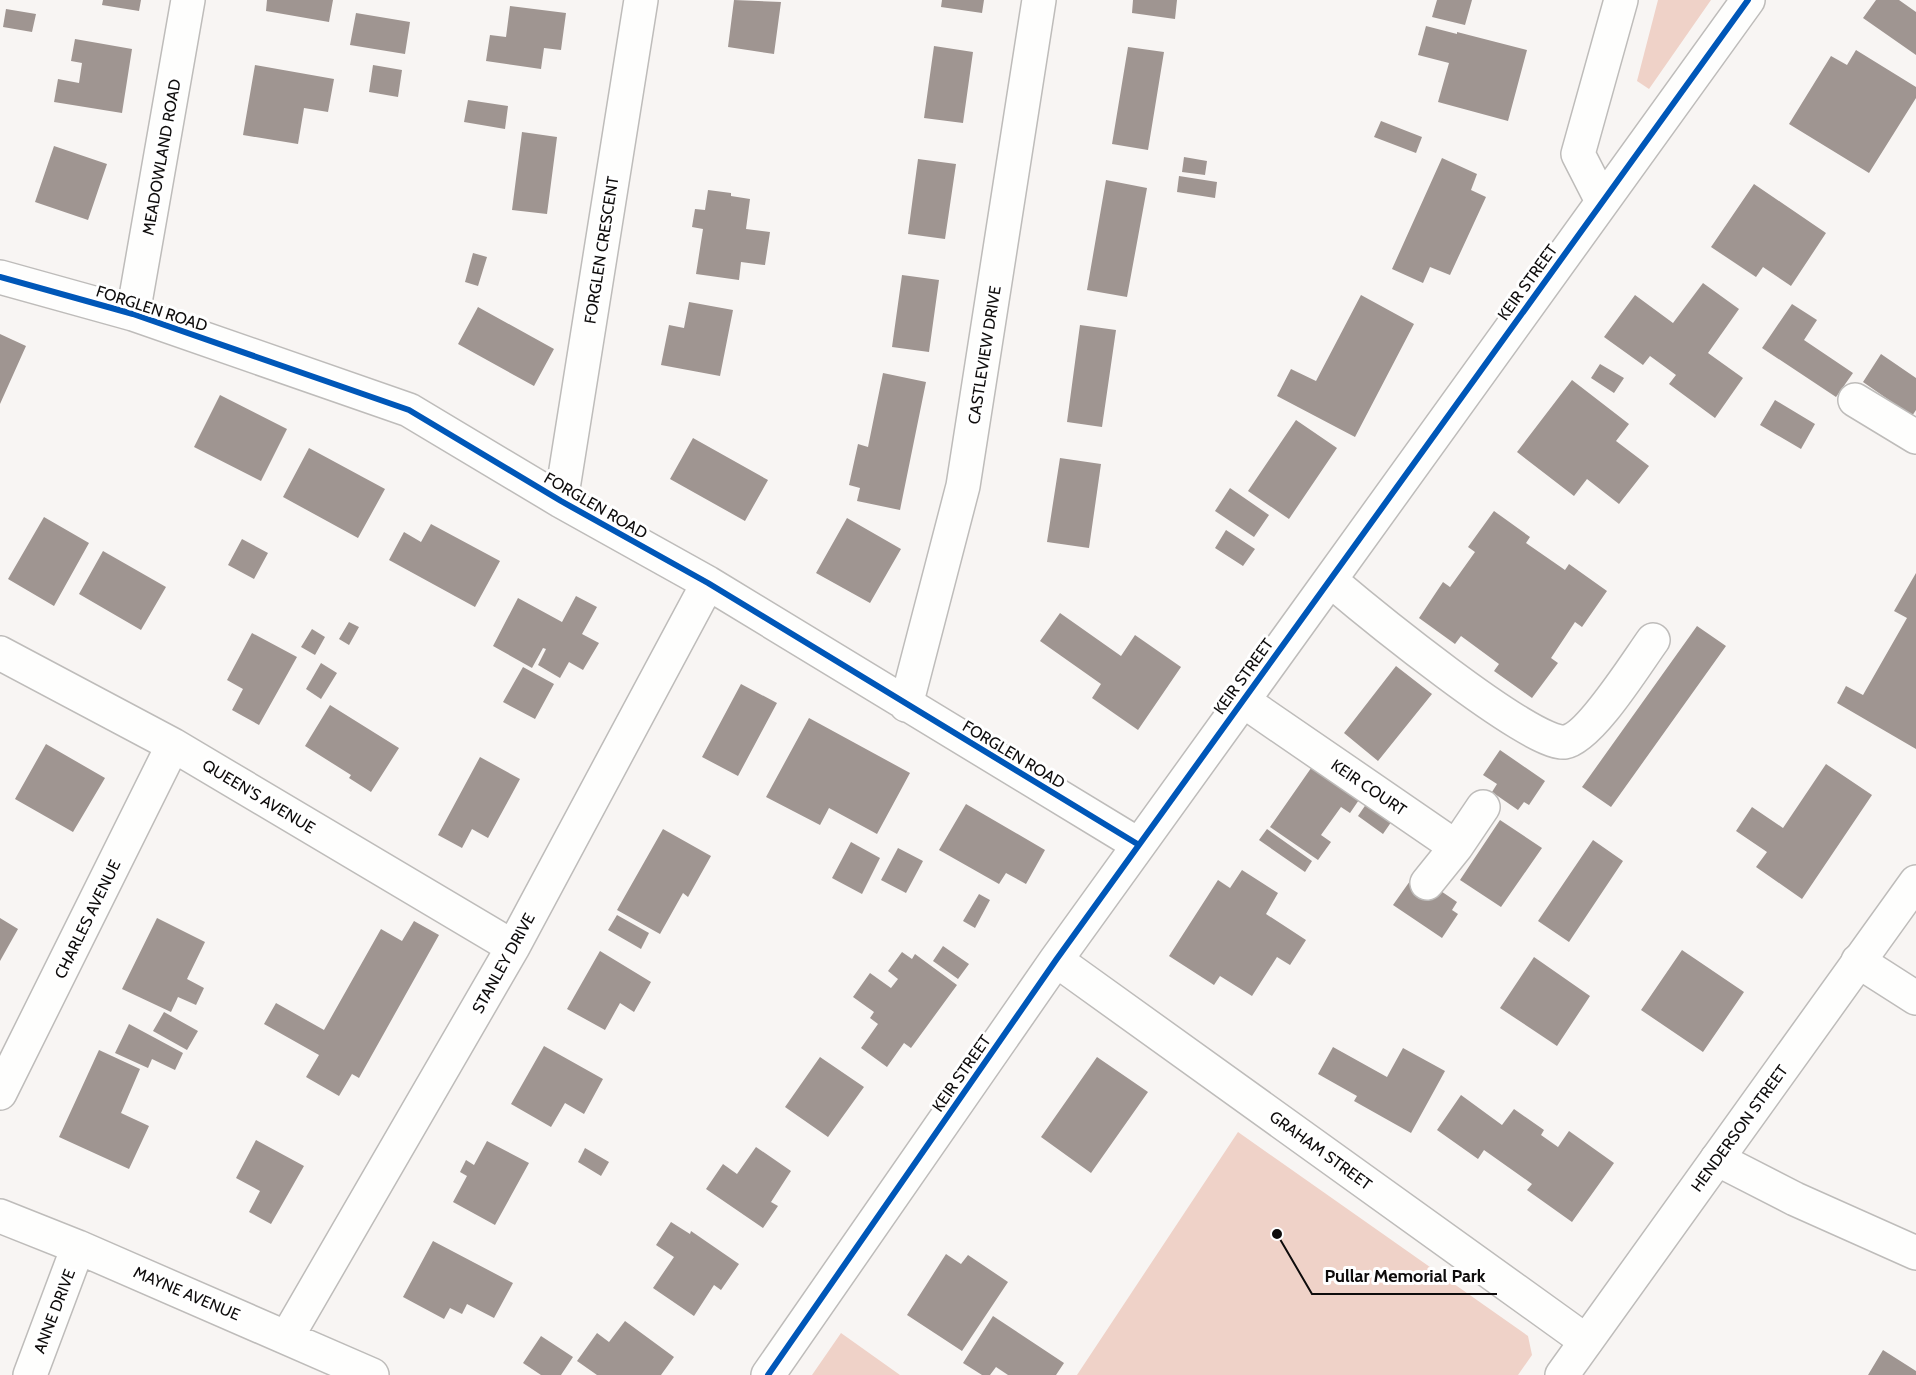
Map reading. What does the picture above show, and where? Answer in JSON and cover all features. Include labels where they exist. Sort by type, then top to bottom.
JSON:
[{"type":"street","name":"MEADOWLAND ROAD","points":[[133,314],[188,0]]},
{"type":"street","name":"FORGLEN CRESCENT","points":[[561,501],[640,0]]},
{"type":"street","name":"CASTLEVIEW DRIVE","points":[[906,705],[963,486],[1039,0]]},
{"type":"street","points":[[1602,201],[1578,154],[1621,0]]},
{"type":"street","name":"KEIR STREET","points":[[768,1375],[1056,960],[1748,0]]},
{"type":"street","name":"FORGLEN ROAD","points":[[0,276],[133,314],[409,410],[561,501],[708,584],[1138,845]]},
{"type":"street","points":[[1855,400],[1916,437]]},
{"type":"street","points":[[1330,580],[1396,634],[1510,717],[1545,738],[1565,742],[1581,735],[1594,721],[1653,640]]},
{"type":"street","name":"STANLEY DRIVE","points":[[287,1337],[513,947],[708,584]]},
{"type":"street","name":"QUEEN'S AVENUE","points":[[0,653],[173,745],[513,947]]},
{"type":"street","name":"KEIR COURT","points":[[1242,700],[1456,847]]},
{"type":"street","name":"CHARLES AVENUE","points":[[0,1093],[173,745]]},
{"type":"street","points":[[1426,883],[1456,847],[1483,807]]},
{"type":"street","name":"HENDERSON STREET","points":[[1562,1375],[1916,882]]},
{"type":"street","name":"GRAHAM STREET","points":[[1056,960],[1586,1341]]},
{"type":"street","points":[[1858,961],[1916,998]]},
{"type":"street","points":[[1717,1159],[1795,1199],[1916,1253]]},
{"type":"street","name":"MAYNE AVENUE","points":[[0,1216],[78,1247],[372,1375]]},
{"type":"street","name":"ANNE DRIVE","points":[[30,1375],[78,1247]]},
{"type":"shaded area","points":[[1658,0],[1711,0],[1649,89],[1637,81]]},
{"type":"shaded area","points":[[1238,1132],[1528,1336],[1532,1355],[1518,1375],[1077,1375]]},
{"type":"shaded area","points":[[841,1333],[900,1375],[812,1375]]},
{"type":"building","points":[[103,0],[141,0],[139,11],[102,5]]},
{"type":"building","points":[[267,0],[333,0],[329,22],[266,11]]},
{"type":"building","points":[[734,0],[781,2],[774,54],[728,47]]},
{"type":"building","points":[[942,0],[984,0],[982,13],[941,7]]},
{"type":"building","points":[[1133,0],[1177,0],[1175,19],[1132,13]]},
{"type":"building","points":[[1437,0],[1472,0],[1465,25],[1432,17]]},
{"type":"building","points":[[1876,0],[1899,0],[1916,12],[1916,55],[1863,18]]},
{"type":"building","points":[[510,6],[566,13],[561,50],[544,48],[541,69],[486,61],[490,35],[506,37]]},
{"type":"building","points":[[6,9],[36,14],[32,32],[3,27]]},
{"type":"building","points":[[356,13],[410,22],[405,54],[350,45]]},
{"type":"building","points":[[1426,26],[1527,50],[1508,121],[1438,102],[1449,63],[1418,55]]},
{"type":"building","points":[[75,39],[132,49],[122,113],[54,102],[58,79],[79,83],[82,63],[71,61]]},
{"type":"building","points":[[934,46],[973,52],[963,123],[924,118]]},
{"type":"building","points":[[1128,47],[1164,52],[1148,150],[1112,144]]},
{"type":"building","points":[[1856,50],[1916,87],[1916,98],[1869,173],[1789,124],[1831,56],[1847,65]]},
{"type":"building","points":[[255,65],[334,79],[328,112],[304,108],[298,144],[243,135]]},
{"type":"building","points":[[373,65],[402,70],[398,97],[369,92]]},
{"type":"building","points":[[468,100],[508,106],[505,129],[464,122]]},
{"type":"building","points":[[1381,121],[1422,137],[1416,153],[1374,137]]},
{"type":"building","points":[[522,132],[557,137],[547,214],[512,210]]},
{"type":"building","points":[[54,146],[107,164],[88,220],[35,202]]},
{"type":"building","points":[[1184,157],[1207,161],[1205,175],[1182,172]]},
{"type":"building","points":[[1442,158],[1477,174],[1471,190],[1486,197],[1450,275],[1430,267],[1423,283],[1392,269]]},
{"type":"building","points":[[918,159],[956,164],[945,239],[908,234]]},
{"type":"building","points":[[1179,176],[1217,182],[1215,198],[1177,192]]},
{"type":"building","points":[[1106,180],[1147,188],[1127,297],[1087,290]]},
{"type":"building","points":[[1754,184],[1826,233],[1791,286],[1763,267],[1756,277],[1711,247]]},
{"type":"building","points":[[708,190],[731,193],[731,196],[750,199],[746,229],[770,232],[765,265],[741,262],[739,280],[696,274],[703,229],[692,227],[695,209],[705,210]]},
{"type":"building","points":[[473,253],[487,257],[478,286],[465,282]]},
{"type":"building","points":[[902,275],[939,280],[929,352],[892,347]]},
{"type":"building","points":[[1703,283],[1739,309],[1708,353],[1743,378],[1715,418],[1669,384],[1676,375],[1650,356],[1643,365],[1604,337],[1635,295],[1673,323]]},
{"type":"building","points":[[1361,295],[1414,324],[1355,437],[1277,396],[1291,369],[1316,381]]},
{"type":"building","points":[[689,302],[733,310],[720,376],[661,365],[669,325],[684,328]]},
{"type":"building","points":[[1792,304],[1817,320],[1804,340],[1853,373],[1836,397],[1762,348]]},
{"type":"building","points":[[478,307],[554,349],[534,386],[458,344]]},
{"type":"building","points":[[1080,325],[1116,330],[1102,427],[1067,422]]},
{"type":"building","points":[[0,334],[26,346],[0,404]]},
{"type":"building","points":[[1881,354],[1916,378],[1916,410],[1912,416],[1863,382]]},
{"type":"building","points":[[1600,364],[1624,378],[1614,393],[1591,378]]},
{"type":"building","points":[[883,373],[926,382],[900,510],[857,501],[860,488],[849,485],[858,444],[868,447]]},
{"type":"building","points":[[1572,380],[1629,424],[1616,441],[1649,466],[1619,504],[1587,479],[1574,496],[1517,452]]},
{"type":"building","points":[[220,395],[287,429],[261,481],[194,447]]},
{"type":"building","points":[[1775,400],[1815,424],[1801,449],[1760,425]]},
{"type":"building","points":[[1296,420],[1337,448],[1289,519],[1248,491]]},
{"type":"building","points":[[693,438],[768,480],[745,521],[670,479]]},
{"type":"building","points":[[309,448],[385,489],[358,538],[283,497]]},
{"type":"building","points":[[1060,458],[1101,464],[1089,548],[1047,542]]},
{"type":"building","points":[[1230,488],[1269,515],[1254,537],[1215,511]]},
{"type":"building","points":[[1494,511],[1530,537],[1526,543],[1565,570],[1569,564],[1607,591],[1582,627],[1575,622],[1551,658],[1558,663],[1532,698],[1494,671],[1499,664],[1461,636],[1455,644],[1419,618],[1443,582],[1450,587],[1475,552],[1468,547]]},
{"type":"building","points":[[44,517],[89,543],[54,606],[8,579]]},
{"type":"building","points":[[847,518],[901,549],[870,603],[816,573]]},
{"type":"building","points":[[431,524],[500,561],[475,607],[389,560],[404,532],[421,542]]},
{"type":"building","points":[[1226,530],[1255,549],[1243,566],[1215,548]]},
{"type":"building","points":[[242,539],[268,553],[254,579],[228,565]]},
{"type":"building","points":[[103,551],[166,587],[141,630],[79,594]]},
{"type":"building","points":[[1916,573],[1916,749],[1837,703],[1846,686],[1863,695],[1907,618],[1894,611]]},
{"type":"building","points":[[576,596],[597,607],[582,634],[599,643],[583,670],[569,662],[560,678],[538,665],[546,649],[543,648],[532,668],[493,646],[518,598],[562,622]]},
{"type":"building","points":[[1060,613],[1121,656],[1135,635],[1181,667],[1138,730],[1092,698],[1101,684],[1040,641]]},
{"type":"building","points":[[349,622],[359,627],[349,645],[339,639]]},
{"type":"building","points":[[1697,626],[1726,646],[1611,807],[1582,787]]},
{"type":"building","points":[[312,629],[325,637],[315,655],[301,647]]},
{"type":"building","points":[[252,633],[297,657],[259,725],[232,710],[243,689],[227,680]]},
{"type":"building","points":[[321,663],[337,673],[321,699],[306,689]]},
{"type":"building","points":[[1396,666],[1432,694],[1378,761],[1344,733]]},
{"type":"building","points":[[523,667],[554,684],[535,719],[503,702]]},
{"type":"building","points":[[741,684],[777,703],[738,776],[702,757]]},
{"type":"building","points":[[330,705],[399,748],[371,792],[349,778],[351,775],[305,746]]},
{"type":"building","points":[[809,718],[910,773],[877,834],[829,808],[820,825],[766,797]]},
{"type":"building","points":[[46,744],[105,778],[73,832],[15,799]]},
{"type":"building","points":[[1500,750],[1545,781],[1529,805],[1524,802],[1518,810],[1492,792],[1497,784],[1483,775]]},
{"type":"building","points":[[480,757],[520,779],[488,838],[472,829],[462,848],[438,835]]},
{"type":"building","points":[[1316,761],[1363,794],[1350,813],[1341,807],[1321,835],[1331,842],[1318,860],[1270,827]]},
{"type":"building","points":[[1826,764],[1872,795],[1802,899],[1756,867],[1767,852],[1736,831],[1752,807],[1783,828]]},
{"type":"building","points":[[1371,797],[1396,815],[1383,834],[1358,816]]},
{"type":"building","points":[[966,804],[1045,850],[1026,884],[1006,873],[999,884],[939,850]]},
{"type":"building","points":[[1500,820],[1542,848],[1501,907],[1460,880]]},
{"type":"building","points":[[663,829],[711,856],[688,897],[683,893],[660,934],[617,910]]},
{"type":"building","points":[[1267,829],[1312,861],[1305,872],[1259,840]]},
{"type":"building","points":[[1593,840],[1623,861],[1569,942],[1538,921]]},
{"type":"building","points":[[851,842],[880,858],[862,894],[832,878]]},
{"type":"building","points":[[898,848],[923,861],[906,893],[881,880]]},
{"type":"building","points":[[1242,870],[1278,893],[1266,914],[1306,940],[1290,965],[1277,957],[1252,996],[1220,976],[1214,985],[1169,956],[1218,880],[1230,888]]},
{"type":"building","points":[[1410,881],[1427,893],[1432,885],[1457,902],[1452,910],[1458,914],[1442,938],[1393,905]]},
{"type":"building","points":[[979,894],[990,900],[975,928],[963,921]]},
{"type":"building","points":[[617,915],[649,933],[641,949],[608,930]]},
{"type":"building","points":[[0,918],[18,929],[0,961]]},
{"type":"building","points":[[157,918],[205,942],[187,979],[204,988],[196,1005],[178,997],[171,1012],[122,989]]},
{"type":"building","points":[[414,921],[439,935],[359,1078],[352,1074],[339,1096],[306,1077],[319,1055],[264,1024],[276,1003],[324,1030],[381,929],[402,941]]},
{"type":"building","points":[[943,946],[969,964],[958,979],[933,961]]},
{"type":"building","points":[[1682,950],[1744,992],[1703,1052],[1641,1010]]},
{"type":"building","points":[[600,951],[651,982],[634,1012],[620,1003],[605,1030],[567,1009]]},
{"type":"building","points":[[902,952],[912,959],[915,954],[957,985],[911,1048],[904,1043],[887,1067],[861,1048],[878,1024],[870,1018],[874,1012],[853,997],[870,973],[891,988],[898,979],[888,971]]},
{"type":"building","points":[[1534,957],[1590,996],[1557,1046],[1500,1008]]},
{"type":"building","points":[[164,1012],[198,1031],[187,1050],[153,1031]]},
{"type":"building","points":[[129,1024],[183,1053],[175,1070],[152,1059],[148,1068],[115,1053]]},
{"type":"building","points":[[544,1046],[603,1079],[584,1114],[565,1103],[551,1127],[511,1104]]},
{"type":"building","points":[[1333,1047],[1387,1077],[1403,1048],[1445,1071],[1411,1133],[1354,1101],[1357,1096],[1318,1074]]},
{"type":"building","points":[[99,1050],[140,1069],[121,1113],[149,1126],[129,1169],[59,1137]]},
{"type":"building","points":[[820,1057],[864,1087],[828,1137],[785,1107]]},
{"type":"building","points":[[1097,1057],[1148,1092],[1091,1173],[1041,1137]]},
{"type":"building","points":[[1461,1095],[1502,1125],[1514,1109],[1544,1130],[1541,1135],[1558,1147],[1569,1131],[1614,1163],[1572,1222],[1527,1190],[1532,1184],[1484,1150],[1478,1159],[1437,1130]]},
{"type":"building","points":[[256,1140],[304,1166],[271,1224],[249,1212],[260,1191],[236,1178]]},
{"type":"building","points":[[487,1141],[529,1163],[495,1225],[453,1202],[467,1176],[460,1172],[466,1160],[474,1165]]},
{"type":"building","points":[[756,1147],[791,1171],[771,1202],[778,1206],[763,1228],[706,1189],[723,1164],[737,1174]]},
{"type":"building","points":[[585,1148],[609,1162],[601,1176],[578,1162]]},
{"type":"building","points":[[671,1222],[690,1234],[691,1231],[739,1264],[721,1290],[714,1285],[694,1316],[653,1288],[674,1257],[656,1245]]},
{"type":"building","points":[[433,1241],[513,1283],[494,1318],[467,1304],[462,1314],[450,1308],[444,1319],[403,1297]]},
{"type":"building","points":[[946,1254],[961,1264],[968,1255],[1008,1282],[962,1351],[907,1315]]},
{"type":"building","points":[[993,1316],[1064,1363],[1056,1375],[1008,1375],[996,1367],[990,1375],[982,1375],[963,1363]]},
{"type":"building","points":[[625,1321],[674,1357],[661,1375],[597,1375],[577,1361],[597,1333],[609,1342]]},
{"type":"building","points":[[541,1336],[573,1357],[561,1375],[541,1375],[523,1363]]},
{"type":"building","points":[[1883,1350],[1916,1371],[1916,1375],[1868,1375]]},
{"type":"cycle path","points":[[768,1375],[1056,960],[1748,0]]},
{"type":"cycle path","points":[[0,277],[133,314],[409,410],[561,501],[708,583],[1139,845]]},
{"type":"place","name":"Pullar Memorial Park","points":[[1277,1234]]}]
